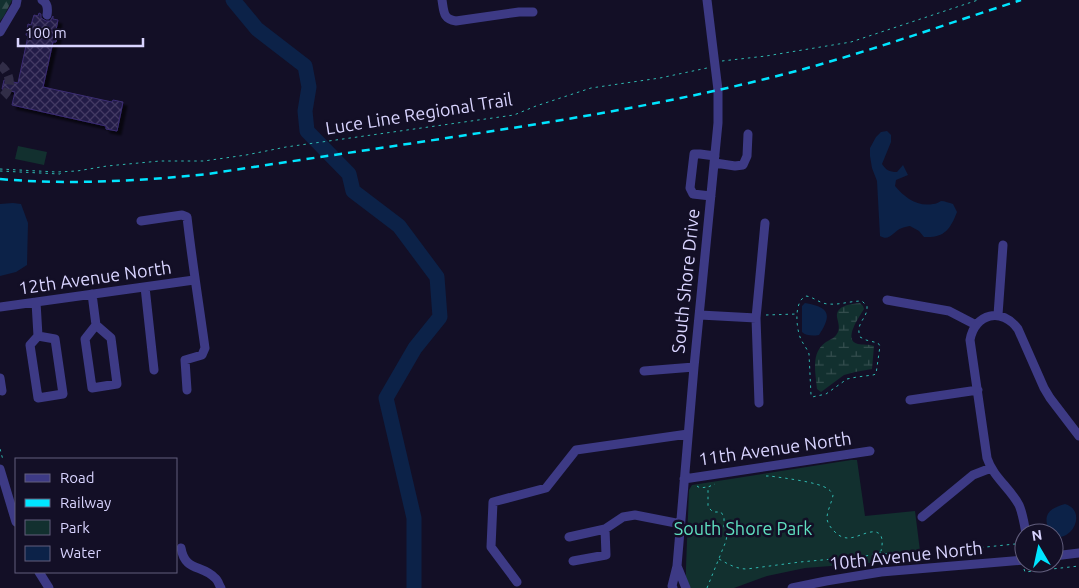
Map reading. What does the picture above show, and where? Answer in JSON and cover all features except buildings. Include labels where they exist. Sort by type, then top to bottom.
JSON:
[{"type":"street","points":[[0,32],[17,0]]},
{"type":"street","points":[[42,0],[48,6],[47,15]]},
{"type":"street","points":[[442,0],[446,18],[456,21],[519,12],[533,12]]},
{"type":"street","name":"South Shore Drive","points":[[673,588],[677,566],[718,123],[718,90],[707,0]]},
{"type":"street","points":[[711,196],[693,194],[690,188],[694,154],[700,154],[735,166],[742,165],[747,156],[748,134]]},
{"type":"street","points":[[140,221],[182,215],[187,218],[194,280],[198,294],[205,348],[202,355],[185,360],[187,390]]},
{"type":"street","points":[[759,403],[756,318],[765,223]]},
{"type":"street","points":[[998,315],[1003,245]]},
{"type":"street","name":"12th Avenue North","points":[[0,307],[194,280]]},
{"type":"street","points":[[144,287],[154,370]]},
{"type":"street","points":[[92,294],[96,325],[110,338],[117,384],[92,388],[85,339],[96,325]]},
{"type":"street","points":[[887,300],[949,311],[976,325]]},
{"type":"street","points":[[36,302],[38,336],[30,346],[38,398],[63,394],[55,339],[38,336]]},
{"type":"street","points":[[700,315],[756,318]]},
{"type":"street","points":[[1025,523],[1020,507],[991,468],[988,458],[970,340],[976,325],[982,319],[998,315],[1006,318],[1018,329],[1044,388],[1079,436]]},
{"type":"street","points":[[644,371],[694,367]]},
{"type":"street","points":[[0,378],[2,391]]},
{"type":"street","points":[[910,400],[978,390]]},
{"type":"street","points":[[517,582],[491,547],[493,502],[546,488],[576,450],[688,434]]},
{"type":"street","name":"11th Avenue North","points":[[684,479],[870,452]]},
{"type":"street","points":[[0,468],[15,519]]},
{"type":"street","points":[[922,517],[973,474],[991,468]]},
{"type":"street","points":[[569,537],[605,529],[623,517],[635,515],[681,524]]},
{"type":"street","points":[[573,561],[606,555],[605,529]]},
{"type":"street","points":[[181,548],[183,557],[191,566],[210,573],[216,578],[221,588]]},
{"type":"street","points":[[1064,555],[1079,553]]},
{"type":"street","name":"10th Avenue North","points":[[792,588],[827,584],[881,572],[1014,561]]},
{"type":"street","name":"South Shore Drive","points":[[677,566],[686,588]]},
{"type":"street","points":[[40,573],[49,588]]},
{"type":"path","name":"Luce Line Regional Trail","points":[[0,170],[62,172],[160,161],[204,161],[286,147],[514,115],[591,88],[660,78],[708,67],[720,61],[766,56],[851,42],[978,0]]},
{"type":"path","points":[[806,296],[827,304],[862,301],[867,306],[868,313],[860,324],[858,331],[860,337],[878,343],[880,346],[876,374],[847,380],[826,394],[812,397],[810,395],[809,354],[799,334],[797,314],[799,303],[806,296]]},
{"type":"path","points":[[756,318],[768,314],[797,314]]},
{"type":"path","points":[[762,477],[770,476],[801,481],[828,489],[833,495],[827,518],[830,527],[838,535],[848,538],[877,532],[882,536],[881,552]]},
{"type":"path","points":[[707,588],[727,535],[724,527],[724,517],[721,512],[712,512],[708,508],[708,487],[720,482]]},
{"type":"path","points":[[719,559],[733,567],[747,569],[866,556],[881,552],[923,556],[938,552],[1014,544]]},
{"type":"path","points":[[1064,568],[1079,566]]},
{"type":"green space","points":[[0,0],[12,0],[0,21]]},
{"type":"green space","points":[[18,146],[47,152],[44,165],[15,159]]},
{"type":"green space","points":[[860,303],[864,309],[856,322],[852,338],[858,344],[874,346],[872,369],[844,375],[821,392],[817,389],[815,370],[818,352],[838,332],[837,313],[839,310],[845,306]]},
{"type":"green space","name":"South Shore Park","points":[[857,460],[865,516],[915,511],[921,559],[805,568],[767,576],[734,588],[690,588],[686,577],[686,567],[689,490],[692,485]]},
{"type":"water","points":[[887,131],[891,135],[891,142],[882,164],[888,170],[894,172],[897,172],[903,165],[908,175],[896,180],[895,186],[916,203],[927,205],[941,201],[953,204],[957,212],[952,224],[945,232],[937,236],[924,237],[919,231],[910,226],[899,229],[886,238],[880,236],[877,181],[872,168],[870,148],[881,132]]},
{"type":"water","points":[[0,204],[21,204],[28,223],[27,265],[16,272],[0,276]]},
{"type":"water","points":[[805,303],[820,307],[826,313],[826,322],[819,335],[810,335],[802,332],[802,306]]},
{"type":"water","points":[[1065,504],[1070,506],[1075,512],[1075,524],[1070,532],[1064,536],[1064,523],[1047,523],[1048,514],[1054,508]]},
{"type":"waterway","points":[[233,0],[257,29],[305,66],[309,87],[305,111],[307,131],[349,174],[353,191],[399,226],[437,277],[440,317],[415,348],[386,398],[414,518],[414,588]]},
{"type":"tunnel","points":[[0,65],[9,77],[9,87],[0,99]]},
{"type":"railway","points":[[0,179],[52,182],[104,181],[208,174],[601,113],[681,98],[794,72],[891,43],[1021,0]]}]
